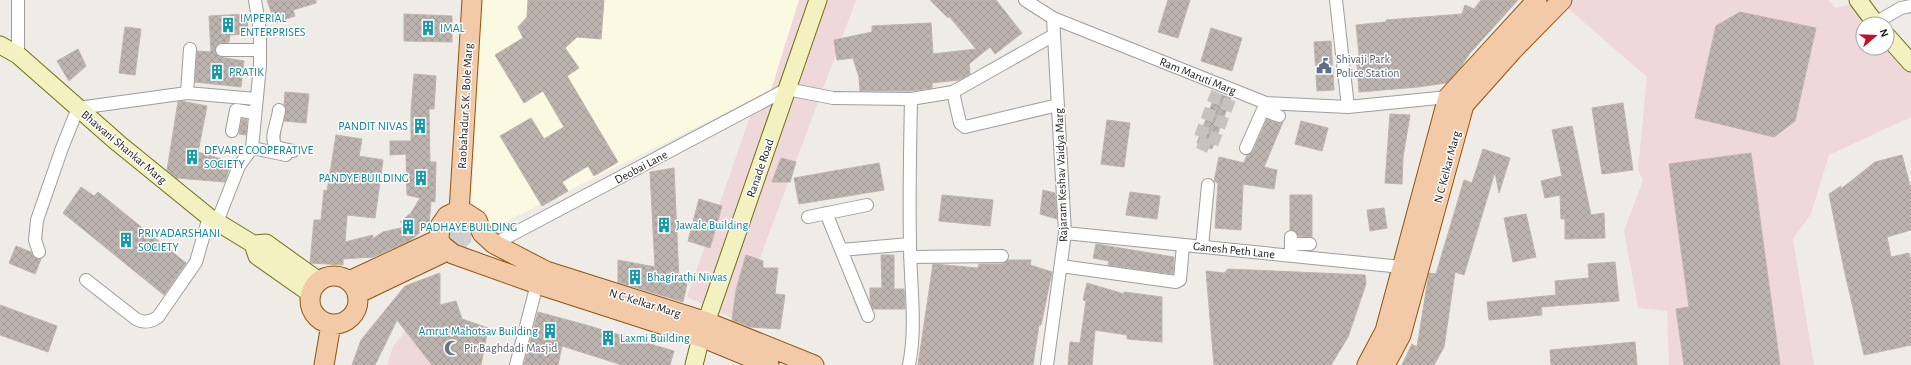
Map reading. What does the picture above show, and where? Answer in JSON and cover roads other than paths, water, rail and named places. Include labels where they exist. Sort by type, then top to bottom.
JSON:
[{"type":"main road","name":"Raobahadur S.K. Bole Marg","points":[[459,212],[472,0]]},
{"type":"main road","name":"N C Kelkar Marg","points":[[1367,365],[1385,331],[1448,97],[1537,0]]},
{"type":"main road","name":"N C Kelkar Marg","points":[[1385,365],[1401,335],[1464,105],[1513,50],[1562,0]]},
{"type":"main road","points":[[353,287],[449,248],[439,230],[443,220],[447,216],[459,212],[472,215],[488,239]]},
{"type":"main road","name":"N C Kelkar Marg","points":[[488,239],[546,271],[704,329],[814,365]]},
{"type":"main road","name":"N C Kelkar Marg","points":[[449,248],[537,284],[704,329],[769,365]]},
{"type":"main road","points":[[334,276],[353,287],[358,303],[355,312],[345,321],[331,324],[319,318],[314,313],[310,301],[315,287],[334,276]]},
{"type":"main road","points":[[324,365],[331,324]]},
{"type":"street","points":[[18,0],[18,55]]},
{"type":"street","points":[[86,280],[136,320],[141,322],[154,320],[158,317],[196,262],[213,220],[239,166],[252,148],[260,50],[260,31],[255,0]]},
{"type":"street","name":"Ranade Road","points":[[694,365],[704,329],[818,0]]},
{"type":"street","points":[[1025,0],[1053,18]]},
{"type":"street","points":[[1336,0],[1348,107]]},
{"type":"street","points":[[1858,0],[1871,16]]},
{"type":"street","points":[[1886,16],[1903,5]]},
{"type":"street","name":"Rajaram Keshav Vaidya Marg","points":[[1047,365],[1065,234],[1053,18]]},
{"type":"street","name":"Ram Maruti Marg","points":[[1053,18],[1265,107],[1348,107],[1448,97]]},
{"type":"street","points":[[787,89],[833,98],[911,99],[953,92],[1054,35]]},
{"type":"street","name":"Bhawani Shankar Marg","points":[[0,45],[18,55],[118,143],[213,220],[253,244],[257,256],[315,287]]},
{"type":"street","points":[[1895,45],[1911,63]]},
{"type":"street","points":[[186,93],[190,49]]},
{"type":"street","points":[[222,50],[260,50]]},
{"type":"street","name":"Deobai Lane","points":[[488,239],[787,89]]},
{"type":"street","points":[[953,92],[960,123],[965,127],[1058,105]]},
{"type":"street","points":[[39,252],[35,240],[37,220],[62,148],[78,108],[186,93],[257,99]]},
{"type":"street","points":[[909,365],[912,346],[910,257],[911,99]]},
{"type":"street","points":[[1246,148],[1265,107],[1279,116]]},
{"type":"street","points":[[232,131],[236,110],[255,113]]},
{"type":"street","points":[[252,148],[290,153],[276,147],[273,142],[273,133],[279,110]]},
{"type":"street","points":[[253,127],[273,133]]},
{"type":"street","points":[[1202,247],[1208,185]]},
{"type":"street","points":[[808,217],[867,205]]},
{"type":"street","points":[[826,213],[868,316]]},
{"type":"street","name":"Ganesh Peth Lane","points":[[1065,234],[1402,267]]},
{"type":"street","points":[[1299,257],[1301,242],[1299,257]]},
{"type":"street","points":[[841,250],[910,244]]},
{"type":"street","points":[[1061,266],[1176,282],[1180,280],[1183,245]]},
{"type":"street","points":[[910,257],[1002,256]]},
{"type":"street","points":[[516,365],[537,284]]},
{"type":"tunnel","points":[[1217,92],[1198,142],[1211,148],[1231,97]]},
{"type":"place","name":"IMPERIAL ENTERPRISES","points":[[228,25]]},
{"type":"place","name":"IMAL","points":[[428,28]]},
{"type":"place","name":"Shivaji Park Police Station","points":[[1324,66]]},
{"type":"place","name":"PRATIK","points":[[217,72]]},
{"type":"place","name":"PANDIT NIVAS","points":[[420,126]]},
{"type":"place","name":"DEVARE COOPERATIVE SOCIETY","points":[[192,157]]},
{"type":"place","name":"PANDYE BUILDING","points":[[421,178]]},
{"type":"place","name":"Jawale Building","points":[[664,225]]},
{"type":"place","name":"PADHAYE BUILDING","points":[[408,227]]},
{"type":"place","name":"PRIYADARSHANI SOCIETY","points":[[126,240]]},
{"type":"place","name":"Bhagirathi Niwas","points":[[635,277]]},
{"type":"place","name":"Amrut Mahotsav Building","points":[[550,331]]},
{"type":"place","name":"Laxmi Building","points":[[608,338]]},
{"type":"place","name":"Pir Baghdadi Masjid","points":[[452,348]]}]
